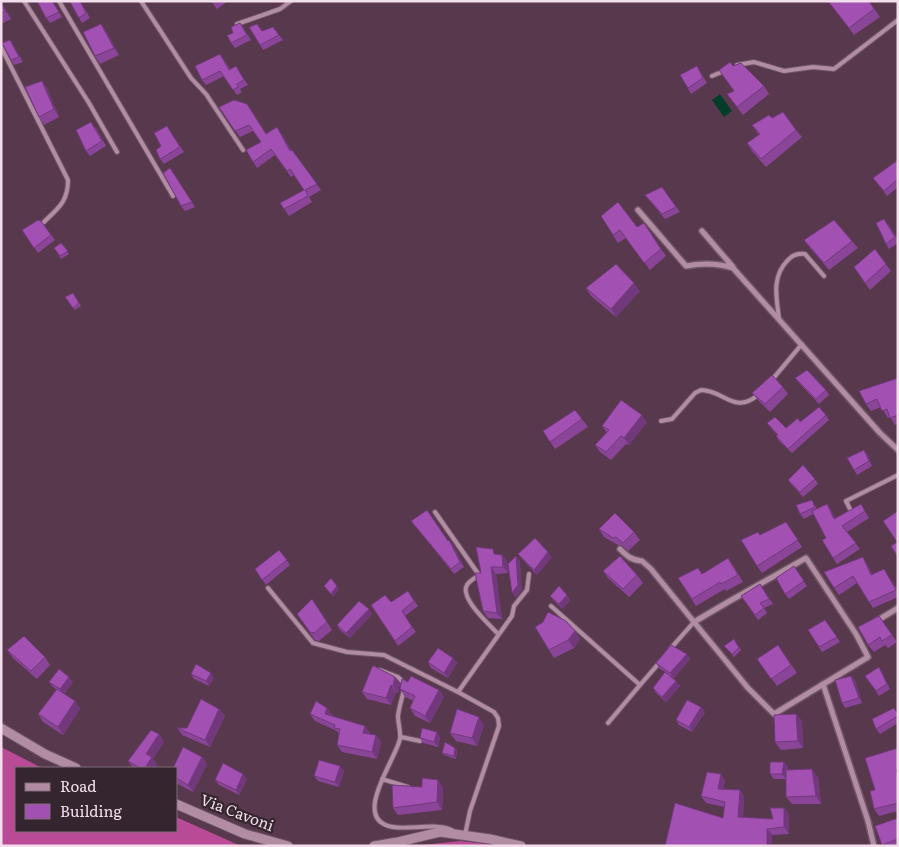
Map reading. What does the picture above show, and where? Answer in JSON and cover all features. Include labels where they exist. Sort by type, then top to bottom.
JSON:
[{"type":"street","points":[[638,210],[686,266],[721,264],[733,268]]},
{"type":"street","points":[[702,230],[733,268],[880,433],[898,450]]},
{"type":"street","points":[[620,549],[627,557],[634,561],[642,561],[650,569],[748,688],[774,714],[868,657],[856,634],[806,558],[694,622]]},
{"type":"street","points":[[873,624],[898,608]]},
{"type":"street","points":[[856,634],[864,629]]},
{"type":"street","points":[[823,684],[868,821],[874,846]]},
{"type":"street","points":[[1,728],[45,754],[74,767]]},
{"type":"street","name":"Via Cavoni","points":[[178,805],[245,834],[288,846]]},
{"type":"street","points":[[374,846],[440,832],[490,839],[521,846]]},
{"type":"lane","points":[[24,1],[118,152]]},
{"type":"lane","points":[[59,1],[173,196]]},
{"type":"lane","points":[[141,1],[191,78],[206,94],[243,150]]},
{"type":"lane","points":[[237,24],[280,9],[291,1]]},
{"type":"lane","points":[[712,76],[737,65],[754,62],[784,71],[813,67],[834,70],[898,20]]},
{"type":"lane","points":[[1,47],[68,180],[68,191],[65,201],[44,222]]},
{"type":"lane","points":[[779,319],[776,296],[777,279],[779,271],[791,256],[797,253],[804,254],[824,276]]},
{"type":"lane","points":[[766,386],[802,344]]},
{"type":"lane","points":[[661,421],[672,419],[695,393],[701,390],[714,392],[736,403],[750,401],[761,391]]},
{"type":"lane","points":[[851,511],[846,501],[898,475]]},
{"type":"lane","points":[[436,512],[479,575],[467,585],[465,591],[468,600],[498,634]]},
{"type":"lane","points":[[458,692],[512,616],[514,606],[527,590],[529,574]]},
{"type":"lane","points":[[268,588],[313,643],[347,652],[384,654],[494,712],[498,718],[499,726],[462,835],[450,828],[394,827],[384,825],[377,819],[373,807],[382,779],[401,737],[398,716],[404,683],[398,677],[378,669],[372,675]]},
{"type":"lane","points":[[551,606],[640,685]]},
{"type":"lane","points":[[668,652],[694,622]]},
{"type":"lane","points":[[608,723],[663,658]]},
{"type":"lane","points":[[401,737],[420,741]]},
{"type":"lane","points":[[382,779],[410,788]]},
{"type":"shaded area","points":[[720,94],[732,111],[724,117],[712,100]]},
{"type":"shaded area","points":[[1,747],[40,767],[15,767],[15,832],[178,832],[178,818],[241,846],[1,846]]},
{"type":"shaded area","points":[[460,841],[498,845],[413,846]]},
{"type":"building","points":[[37,1],[52,1],[59,12],[46,18]]},
{"type":"building","points":[[71,1],[80,1],[86,13],[79,18]]},
{"type":"building","points":[[828,1],[869,1],[874,9],[849,28]]},
{"type":"building","points":[[1,4],[5,11],[1,14]]},
{"type":"building","points":[[240,23],[247,35],[231,43],[227,35],[233,33],[231,27]]},
{"type":"building","points":[[101,24],[114,48],[95,56],[83,32]]},
{"type":"building","points":[[257,24],[262,31],[273,27],[279,35],[260,45],[249,27]]},
{"type":"building","points":[[10,40],[19,57],[11,60],[2,43]]},
{"type":"building","points":[[220,54],[229,70],[236,66],[244,80],[237,84],[238,87],[233,90],[220,71],[202,80],[195,66]]},
{"type":"building","points":[[730,62],[733,66],[741,63],[764,86],[737,107],[727,94],[734,91],[719,70]]},
{"type":"building","points":[[697,66],[703,78],[688,88],[680,75]]},
{"type":"building","points":[[42,81],[54,109],[39,117],[25,87]]},
{"type":"building","points":[[234,100],[247,104],[266,134],[277,127],[290,151],[292,150],[317,184],[305,190],[308,196],[284,209],[280,203],[304,190],[290,169],[287,171],[271,149],[253,162],[246,150],[261,142],[249,125],[235,131],[219,107]]},
{"type":"building","points":[[783,112],[796,130],[761,159],[747,143],[760,134],[752,125],[769,115],[772,118]]},
{"type":"building","points":[[91,122],[102,141],[86,151],[76,130]]},
{"type":"building","points":[[167,126],[180,147],[160,159],[156,150],[161,146],[154,133]]},
{"type":"building","points":[[898,160],[898,179],[884,191],[873,178]]},
{"type":"building","points":[[170,168],[192,202],[181,206],[163,173]]},
{"type":"building","points":[[662,187],[676,207],[662,214],[645,195]]},
{"type":"building","points":[[618,202],[637,227],[644,223],[661,249],[644,263],[620,230],[613,235],[601,216]]},
{"type":"building","points":[[884,219],[895,237],[886,244],[876,223]]},
{"type":"building","points":[[38,220],[41,221],[51,235],[34,248],[22,230]]},
{"type":"building","points":[[834,220],[852,241],[824,263],[804,240]]},
{"type":"building","points":[[61,243],[68,251],[60,256],[54,248]]},
{"type":"building","points":[[875,249],[886,264],[865,283],[854,267]]},
{"type":"building","points":[[616,264],[634,283],[611,309],[586,288]]},
{"type":"building","points":[[73,293],[79,303],[73,308],[65,297]]},
{"type":"building","points":[[807,370],[826,390],[816,399],[795,378]]},
{"type":"building","points":[[772,375],[783,387],[765,404],[752,393]]},
{"type":"building","points":[[898,378],[898,415],[890,418],[887,409],[882,411],[877,399],[866,404],[859,391]]},
{"type":"building","points":[[621,400],[642,415],[624,438],[621,436],[606,452],[595,445],[609,430],[602,426]]},
{"type":"building","points":[[819,407],[826,415],[788,449],[767,423],[775,417],[786,428],[798,418],[800,422]]},
{"type":"building","points":[[575,410],[582,419],[550,442],[543,431]]},
{"type":"building","points":[[864,450],[869,461],[854,470],[847,458]]},
{"type":"building","points":[[803,465],[815,479],[800,492],[788,480]]},
{"type":"building","points":[[812,500],[815,507],[800,514],[796,505]]},
{"type":"building","points":[[827,504],[834,519],[861,504],[865,511],[842,526],[856,543],[833,558],[822,540],[826,538],[812,511]]},
{"type":"building","points":[[427,510],[449,540],[460,562],[451,569],[411,521]]},
{"type":"building","points":[[898,511],[898,557],[891,546],[897,542],[883,521]]},
{"type":"building","points":[[615,513],[634,532],[623,543],[616,537],[613,538],[599,529]]},
{"type":"building","points":[[786,522],[798,540],[757,566],[741,540],[758,532],[760,535]]},
{"type":"building","points":[[535,538],[548,552],[534,570],[518,554]]},
{"type":"building","points":[[476,547],[493,549],[494,554],[502,555],[503,567],[491,567],[497,613],[483,611],[475,573],[481,573]]},
{"type":"building","points":[[279,550],[287,560],[262,580],[255,569]]},
{"type":"building","points":[[516,556],[518,585],[512,593],[508,564]]},
{"type":"building","points":[[620,556],[637,575],[623,589],[603,571]]},
{"type":"building","points":[[863,557],[871,575],[884,569],[896,590],[869,602],[853,576],[834,588],[824,572]]},
{"type":"building","points":[[728,558],[738,575],[721,584],[720,582],[692,599],[678,578],[698,568],[702,574]]},
{"type":"building","points":[[794,566],[804,581],[785,594],[776,578]]},
{"type":"building","points":[[331,578],[337,586],[331,594],[324,586]]},
{"type":"building","points":[[760,584],[769,599],[760,603],[764,608],[755,615],[741,596]]},
{"type":"building","points":[[559,586],[567,595],[559,604],[550,596]]},
{"type":"building","points":[[408,591],[414,601],[402,611],[412,627],[395,641],[371,605],[385,595],[391,602]]},
{"type":"building","points":[[312,599],[327,622],[314,633],[310,632],[297,614]]},
{"type":"building","points":[[359,601],[369,609],[346,633],[337,625]]},
{"type":"building","points":[[548,612],[566,621],[575,631],[568,640],[549,650],[535,627],[543,622]]},
{"type":"building","points":[[879,616],[892,635],[882,641],[880,637],[868,645],[858,627]]},
{"type":"building","points":[[825,620],[837,637],[819,647],[808,630]]},
{"type":"building","points":[[24,636],[45,657],[31,671],[7,650]]},
{"type":"building","points":[[734,639],[739,648],[732,654],[724,646]]},
{"type":"building","points":[[671,645],[687,654],[670,673],[656,663]]},
{"type":"building","points":[[778,645],[791,665],[771,679],[757,659]]},
{"type":"building","points":[[438,648],[453,658],[444,673],[428,662]]},
{"type":"building","points":[[196,664],[211,673],[206,681],[191,674]]},
{"type":"building","points":[[374,666],[395,677],[393,686],[391,685],[386,698],[362,692]]},
{"type":"building","points":[[879,667],[887,684],[876,691],[865,676]]},
{"type":"building","points":[[59,669],[69,677],[60,689],[49,682]]},
{"type":"building","points":[[665,672],[676,681],[662,697],[653,688]]},
{"type":"building","points":[[411,676],[439,690],[425,716],[410,708],[415,696],[400,689],[402,679],[408,682]]},
{"type":"building","points":[[851,676],[859,698],[842,703],[835,680]]},
{"type":"building","points":[[57,689],[75,701],[58,727],[38,714]]},
{"type":"building","points":[[201,699],[219,709],[205,740],[177,728],[187,728]]},
{"type":"building","points":[[687,700],[701,707],[689,727],[676,720]]},
{"type":"building","points":[[316,701],[327,708],[325,714],[365,726],[363,733],[376,735],[372,752],[337,745],[340,729],[334,728],[335,725],[310,714]]},
{"type":"building","points":[[894,708],[898,716],[876,729],[872,719]]},
{"type":"building","points":[[457,709],[479,717],[472,738],[450,733]]},
{"type":"building","points":[[796,714],[798,741],[775,742],[774,715]]},
{"type":"building","points":[[422,728],[437,732],[434,742],[420,738]]},
{"type":"building","points":[[151,730],[159,734],[146,754],[152,757],[146,767],[138,767],[128,761]]},
{"type":"building","points":[[445,742],[455,748],[454,756],[442,753]]},
{"type":"building","points":[[183,747],[202,757],[188,785],[178,779],[178,767],[173,767]]},
{"type":"building","points":[[898,748],[898,769],[896,770],[898,775],[898,803],[874,809],[870,791],[875,790],[865,758]]},
{"type":"building","points":[[319,760],[340,766],[335,782],[314,776]]},
{"type":"building","points":[[770,762],[784,762],[782,774],[770,774]]},
{"type":"building","points":[[223,763],[243,774],[236,790],[215,780]]},
{"type":"building","points":[[812,769],[816,796],[786,797],[786,770]]},
{"type":"building","points":[[707,772],[721,774],[718,789],[740,790],[738,817],[773,819],[770,808],[784,808],[784,827],[767,829],[767,846],[665,846],[675,803],[723,818],[725,802],[701,796]]},
{"type":"building","points":[[422,778],[438,780],[437,802],[393,808],[392,785],[422,787]]},
{"type":"building","points":[[898,818],[898,839],[882,845],[875,826]]}]
